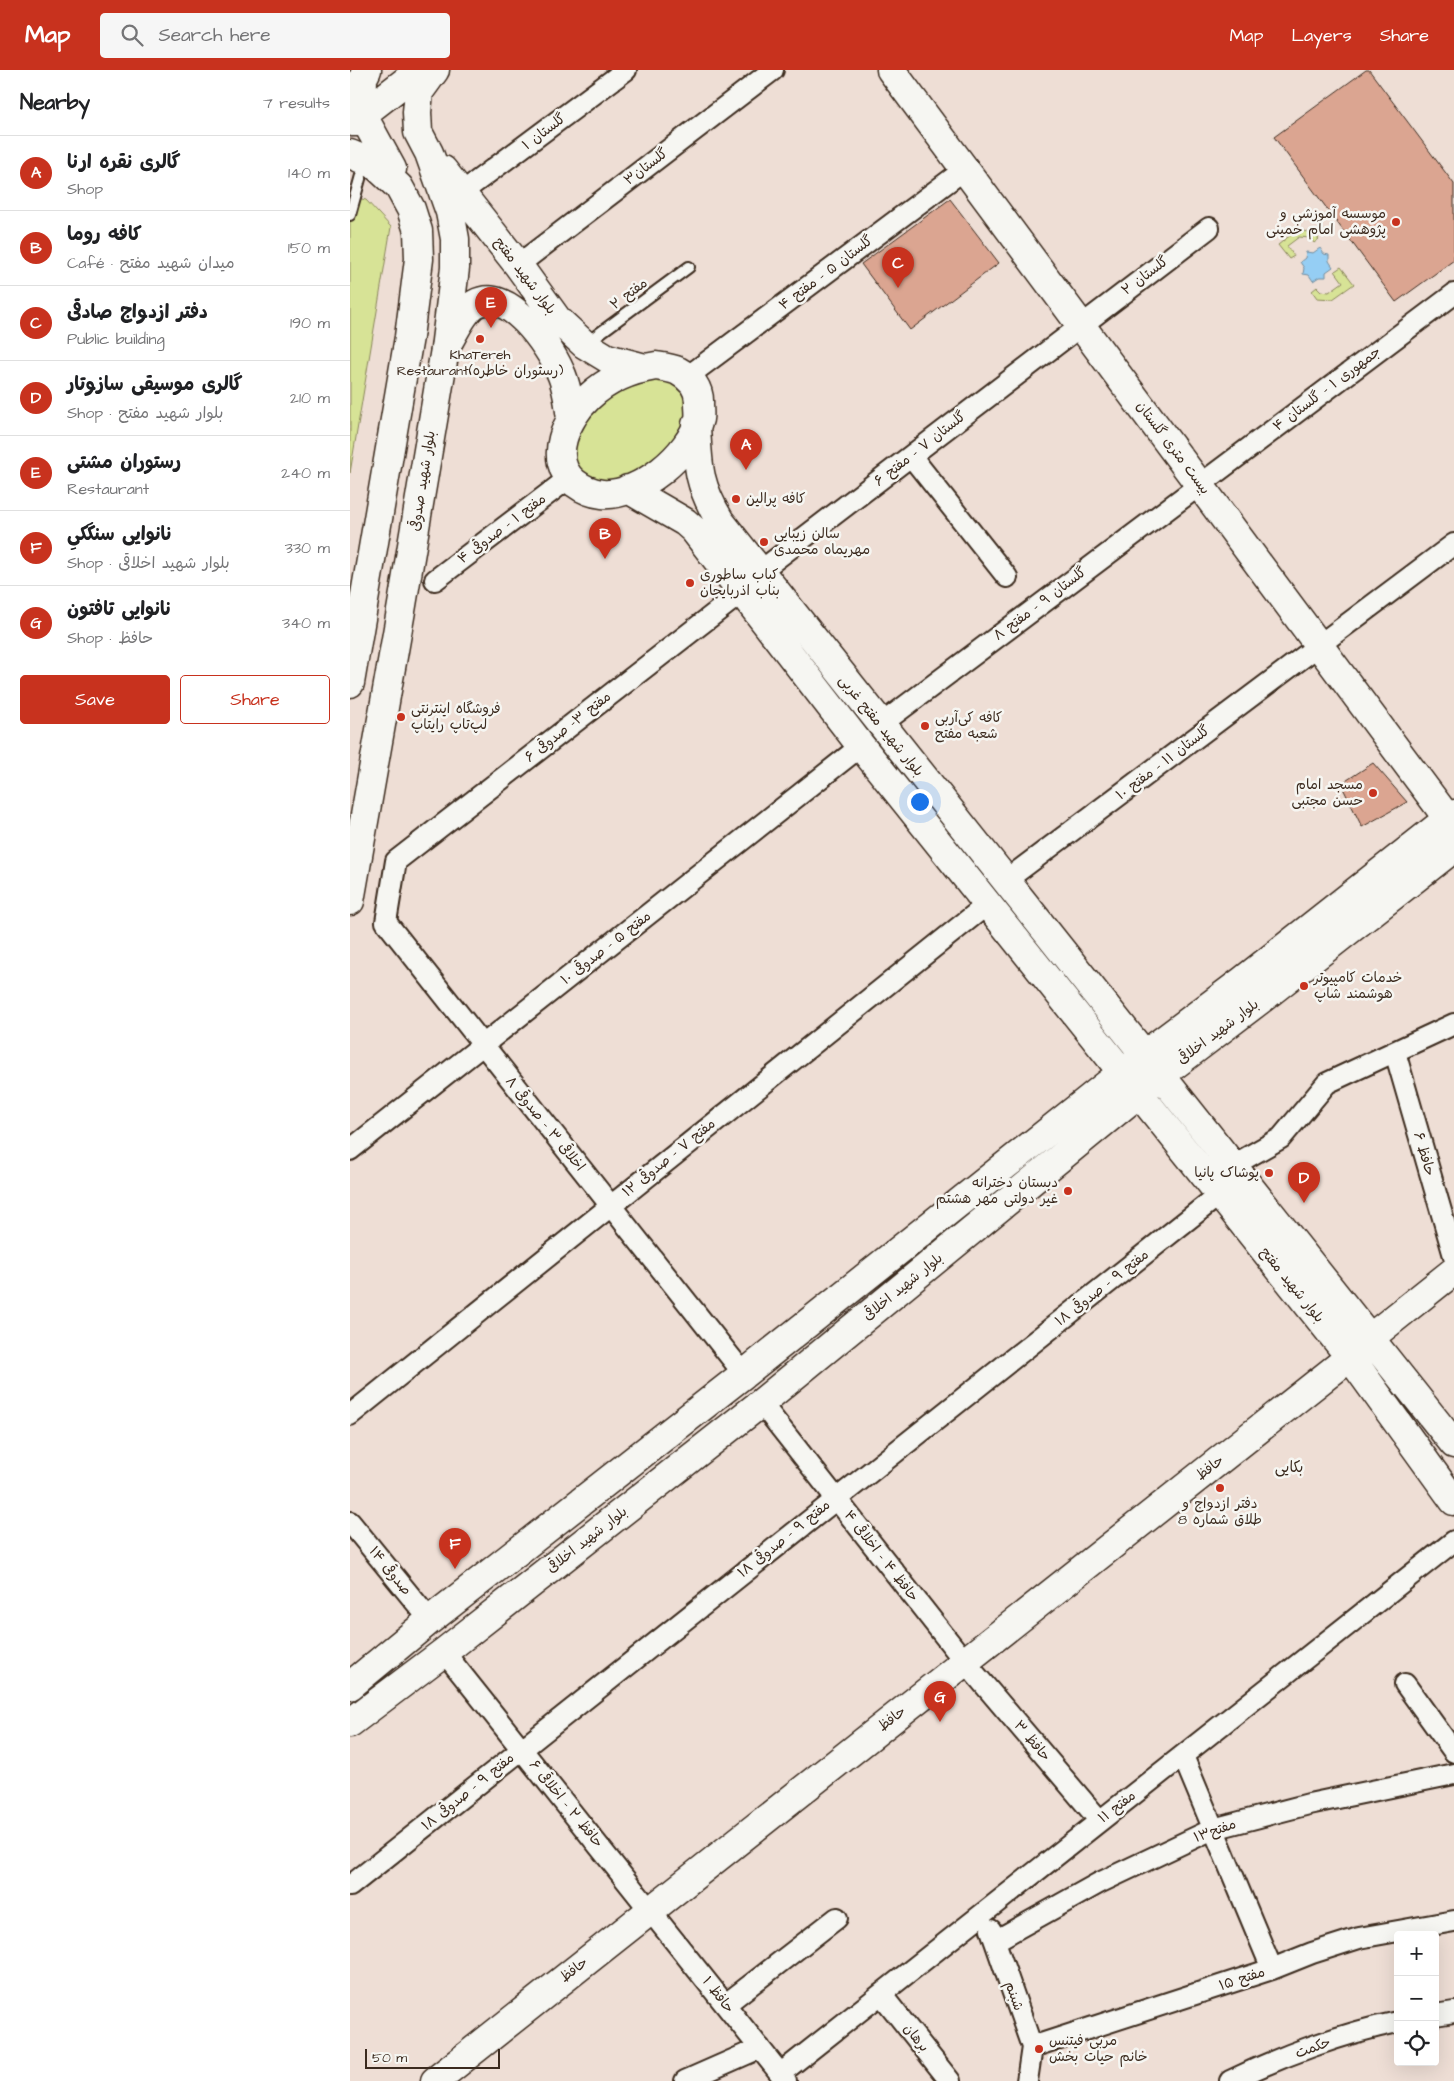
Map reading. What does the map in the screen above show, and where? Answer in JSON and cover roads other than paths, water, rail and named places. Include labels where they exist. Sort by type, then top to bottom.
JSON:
[{"type":"main road","points":[[350,683],[409,337],[419,259],[418,231],[411,209],[395,178],[356,119],[363,78],[367,70]]},
{"type":"main road","points":[[356,119],[420,70]]},
{"type":"main road","name":"بلوار شهید صدوقی","points":[[350,901],[401,614],[445,349],[455,268],[455,239],[450,212],[424,142],[417,112],[419,92],[435,70]]},
{"type":"main road","name":"بیست متری گلستان","points":[[891,70],[1452,820]]},
{"type":"main road","points":[[395,178],[387,151],[388,140],[393,131],[399,128],[424,142]]},
{"type":"main road","name":"بلوار شهید مفتح","points":[[424,142],[557,319],[584,344],[607,358],[645,368]]},
{"type":"main road","points":[[357,157],[374,164],[395,178]]},
{"type":"main road","name":"بلوار شهید مفتح","points":[[445,349],[464,314],[476,304],[497,301],[512,308],[536,333],[551,353],[561,372],[571,419]]},
{"type":"main road","points":[[656,366],[678,370],[687,378],[695,384],[699,398],[699,419],[682,450],[662,470],[652,478],[628,489],[605,494],[583,489],[569,478],[561,462],[561,441],[571,419],[588,398],[609,381],[633,370],[656,366]]},
{"type":"main road","name":"بلوار شهید مفتح غربی","points":[[696,426],[698,470],[706,498],[720,521],[1005,881],[1110,1034]]},
{"type":"main road","name":"بلوار شهید مفتح غربی","points":[[628,489],[685,522],[694,530],[861,746],[989,903],[1110,1034],[1142,1074]]},
{"type":"main road","name":"بلوار شهید اخلاقی","points":[[350,1723],[444,1652],[761,1403],[1142,1074],[1241,982],[1452,820]]},
{"type":"main road","name":"بلوار شهید اخلاقی","points":[[350,1686],[430,1620],[744,1374],[1142,1074],[1454,848]]},
{"type":"main road","name":"بلوار شهید مفتح","points":[[1142,1074],[1174,1114],[1220,1194],[1350,1357],[1454,1501]]},
{"type":"main road","name":"بلوار شهید مفتح","points":[[1174,1114],[1232,1166],[1454,1444]]},
{"type":"main road","points":[[1370,1338],[1454,1271]]},
{"type":"main road","name":"حافظ","points":[[434,2081],[1350,1357]]},
{"type":"street","name":"گلستان ۱","points":[[461,193],[626,70]]},
{"type":"street","name":"گلستان۳","points":[[518,265],[773,70]]},
{"type":"street","name":"گلستان ۵ - مفتح ۴","points":[[687,378],[965,170]]},
{"type":"street","name":"گلستان ۲","points":[[1081,325],[1209,228]]},
{"type":"street","name":"جمهوری ۱ - گلستان ۴","points":[[1200,483],[1454,294]]},
{"type":"street","name":"گلستان ۷ - مفتح ۶","points":[[759,572],[1081,325]]},
{"type":"street","points":[[911,456],[1007,577]]},
{"type":"street","name":"مفتح ۱ - صدوقی ۴","points":[[435,580],[569,478]]},
{"type":"street","name":"گلستان ۹ - مفتح ۸","points":[[880,725],[1200,483]]},
{"type":"street","name":"گلستان ۱۱ - مفتح ۱۰","points":[[1005,881],[1454,544]]},
{"type":"street","name":"مفتح ۳- صدوقی ۶","points":[[396,861],[741,593]]},
{"type":"street","name":"مفتح ۵ - صدوقی ۱۰","points":[[350,1150],[861,746]]},
{"type":"street","name":"اخلاقی ۳ - صدوقی ۸","points":[[396,861],[386,922],[744,1374]]},
{"type":"street","name":"مفتح ۷ - صدوقی ۱۲","points":[[350,1415],[989,903]]},
{"type":"street","points":[[1232,1166],[1281,1138],[1326,1083],[1454,1024]]},
{"type":"street","name":"حافظ ۶","points":[[1395,1052],[1454,1256]]},
{"type":"street","name":"مفتح ۹ - صدوقی ۱۸","points":[[350,1886],[1220,1194]]},
{"type":"street","name":"حافظ ۴ - اخلاقی ۴","points":[[761,1403],[964,1662]]},
{"type":"street","name":"صدوقی ۱۴","points":[[350,1522],[430,1620]]},
{"type":"street","name":"مفتح ۱۱","points":[[783,2077],[881,1994],[1454,1541]]},
{"type":"street","name":"حافظ ۲ - اخلاقی ۶","points":[[444,1652],[650,1910]]},
{"type":"street","name":"حافظ ۳","points":[[964,1662],[1100,1821]]},
{"type":"street","points":[[1405,1684],[1454,1752]]},
{"type":"street","points":[[1183,1756],[1272,1969]]},
{"type":"street","name":"مفتح۱۳","points":[[995,1941],[1099,1883],[1213,1828],[1309,1804],[1454,1774]]},
{"type":"street","name":"حافظ ۱","points":[[650,1910],[783,2077]]},
{"type":"street","name":"شبنم","points":[[984,1913],[1032,2047],[1028,2081]]},
{"type":"street","points":[[726,2004],[837,1918]]},
{"type":"street","name":"مفتح ۱۵","points":[[1032,2047],[1272,1969],[1312,1953],[1359,1938],[1454,1921]]},
{"type":"street","name":"برهان","points":[[881,1994],[950,2081]]},
{"type":"street","points":[[1439,2014],[1454,2012]]},
{"type":"street","name":"حکمت","points":[[1230,2081],[1260,2066],[1368,2028],[1394,2023]]},
{"type":"street","points":[[685,2081],[760,2048]]},
{"type":"lane","points":[[350,215],[357,157]]},
{"type":"lane","name":"مفتح ۲","points":[[584,344],[689,267]]},
{"type":"water","points":[[1320,248],[1324,254],[1329,255],[1329,261],[1333,267],[1326,272],[1326,277],[1319,277],[1313,281],[1309,275],[1303,274],[1304,268],[1300,262],[1305,258],[1306,252],[1313,253]]},
{"type":"place","name":"موسسه آموزشی و پژوهشی امام خمینی","points":[[1396,222]]},
{"type":"place","name":"دفتر ازدواج صادقی","points":[[898,288]]},
{"type":"place","name":"رستوران مشتی","points":[[491,328]]},
{"type":"place","name":"KhaTereh Restaurant(رستوران خاطره)","points":[[480,339]]},
{"type":"place","name":"گالری نقره ارنا","points":[[746,470]]},
{"type":"place","name":"کافه پرالین","points":[[736,499]]},
{"type":"place","name":"سالن زیبایی مهریماه محمدی","points":[[764,542]]},
{"type":"place","name":"کافه روما","points":[[605,559]]},
{"type":"place","name":"کباب ساطوری بناب اذربایجان","points":[[690,583]]},
{"type":"place","name":"فروشگاه اینترنتی لپ‌تاپ رایتاپ","points":[[401,717]]},
{"type":"place","name":"کافه کی‌آربی شعبه مفتح","points":[[925,726]]},
{"type":"place","name":"مسجد امام حسن مجتبی","points":[[1373,793]]},
{"type":"place","name":"خدمات کامپیوتر هوشمند شاپ","points":[[1304,986]]},
{"type":"place","name":"پوشاک پانیا","points":[[1269,1173]]},
{"type":"place","name":"دبستان دخترانه غیر دولتی مهر هشتم","points":[[1068,1191]]},
{"type":"place","name":"گالری موسیقی سازوتار","points":[[1304,1203]]},
{"type":"place","name":"دفتر ازدواج و طلاق شماره 8","points":[[1220,1488]]},
{"type":"place","name":"نانوایی سنگکیِ","points":[[455,1569]]},
{"type":"place","name":"نانوایی تافتون","points":[[940,1722]]},
{"type":"place","name":"مربی فیتنس خانم حیات بخش","points":[[1039,2049]]},
{"type":"district","name":"بکایی","points":[[1289,1467]]}]
